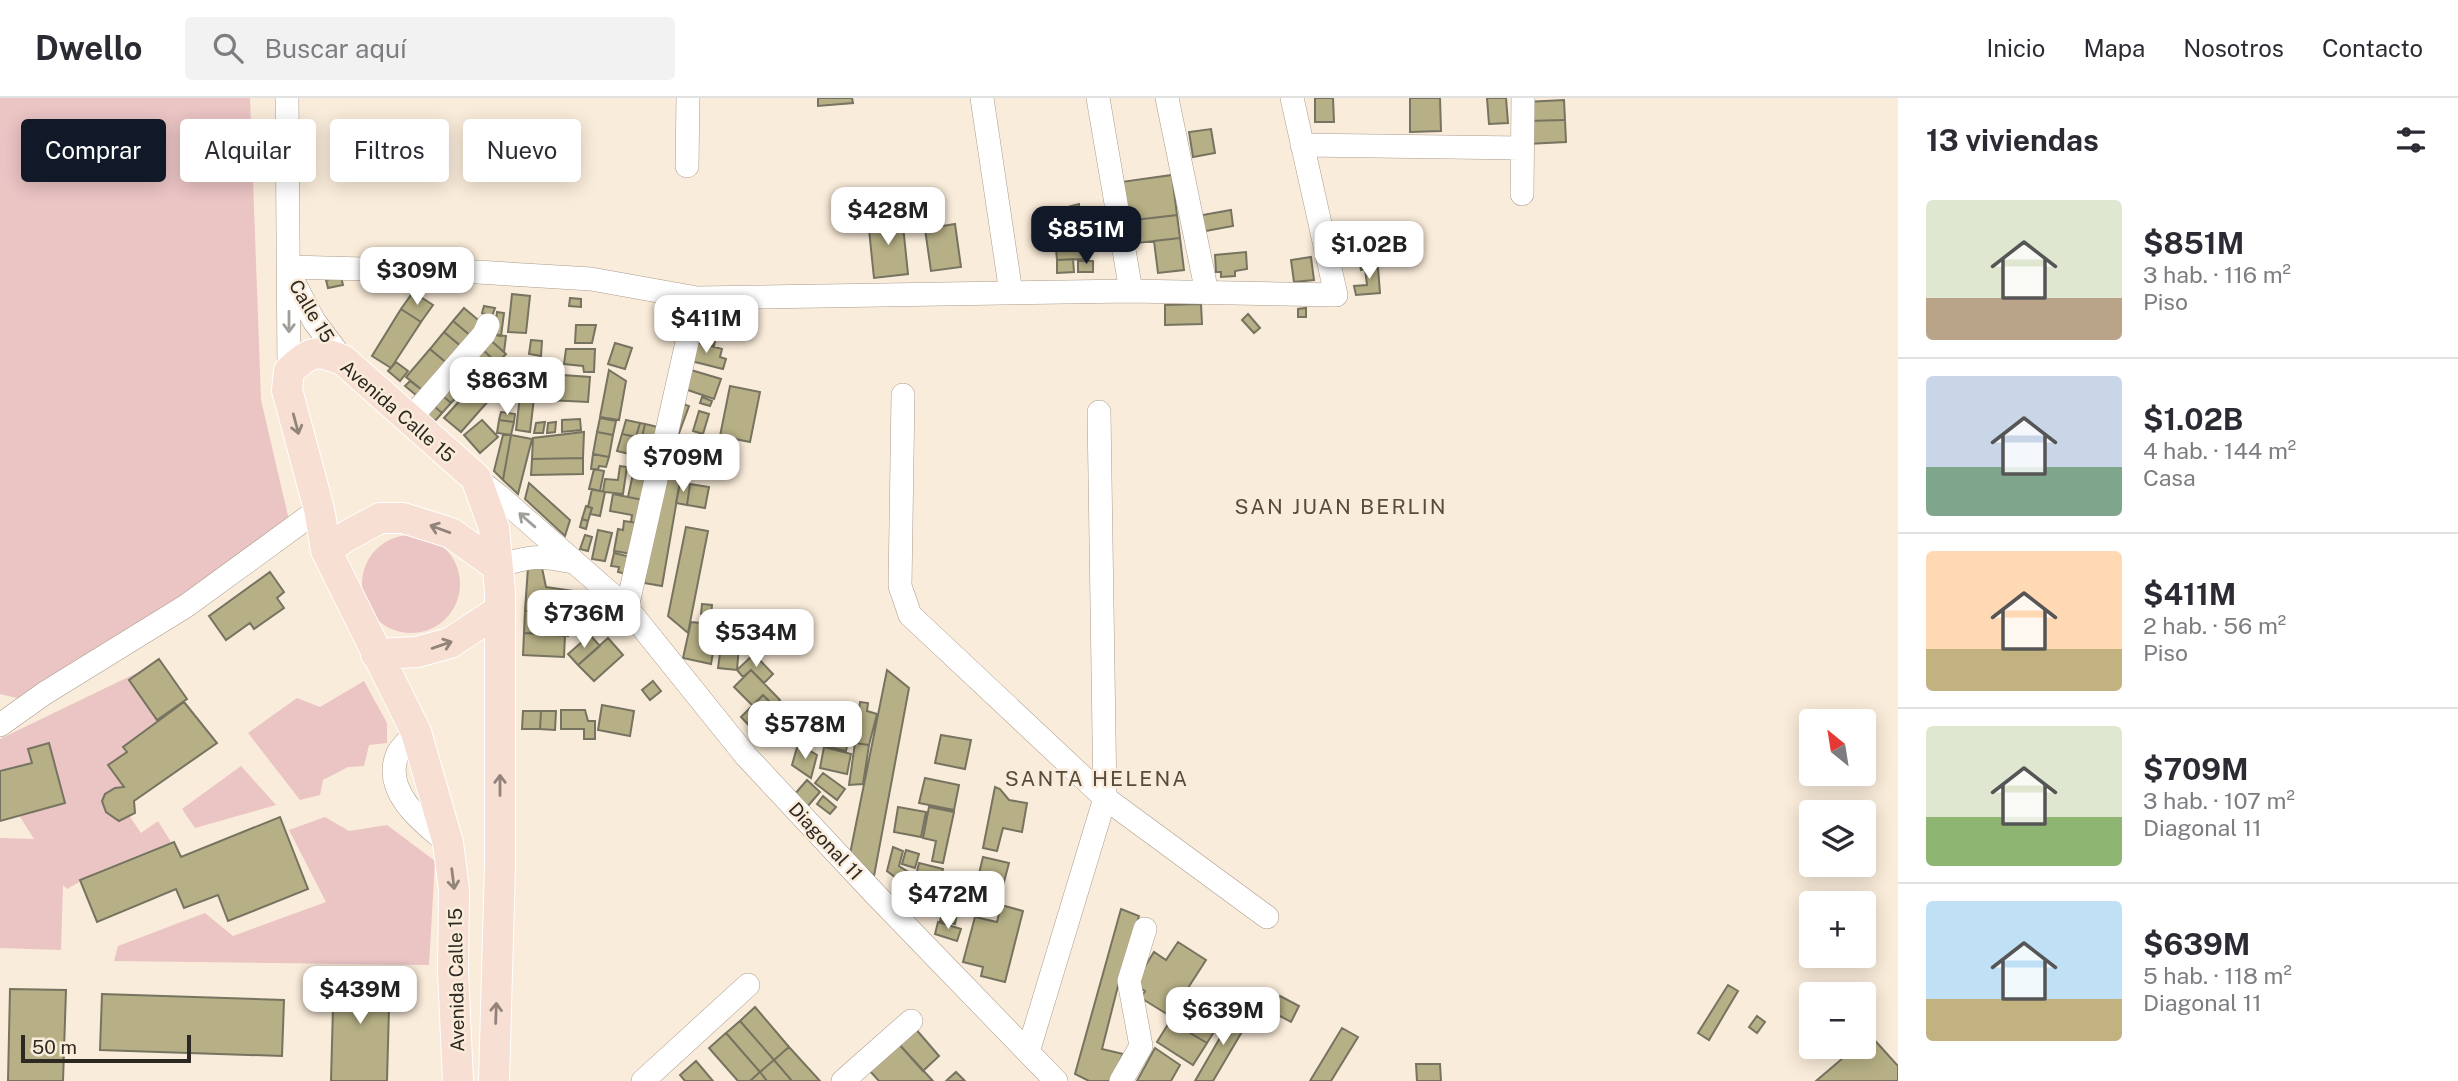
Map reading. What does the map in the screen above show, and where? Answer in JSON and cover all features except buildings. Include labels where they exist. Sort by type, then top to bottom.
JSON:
[{"type":"main road","name":"Avenida Calle 15","points":[[458,1081],[453,971],[454,890],[448,843],[416,732],[326,550],[319,509],[287,390],[289,370],[307,355],[322,352],[343,360],[476,478],[494,528],[500,610],[500,865],[494,1081]]},
{"type":"main road","points":[[326,550],[380,518],[403,518],[451,533],[497,566]]},
{"type":"main road","points":[[376,654],[417,652],[450,643],[500,610]]},
{"type":"street","points":[[287,98],[289,270],[477,272],[591,279],[697,298],[1131,291],[1336,295],[1292,98]]},
{"type":"street","points":[[687,166],[688,98]]},
{"type":"street","points":[[982,98],[1011,293]]},
{"type":"street","points":[[1097,98],[1131,291]]},
{"type":"street","points":[[1167,98],[1207,293]]},
{"type":"street","points":[[1522,194],[1523,98]]},
{"type":"street","points":[[1302,145],[1521,148]]},
{"type":"street","name":"Calle 15","points":[[289,270],[314,321],[343,360]]},
{"type":"street","name":"Calle 15","points":[[289,270],[289,370]]},
{"type":"street","points":[[627,608],[697,298]]},
{"type":"street","points":[[409,421],[484,334],[488,325]]},
{"type":"street","points":[[903,396],[900,586],[910,615],[1105,798],[1267,918]]},
{"type":"street","points":[[1028,1052],[1105,798],[1099,412]]},
{"type":"street","name":"Diagonal 11","points":[[476,478],[627,608],[747,756],[875,894],[1056,1081]]},
{"type":"street","points":[[0,725],[187,606],[319,509]]},
{"type":"street","points":[[497,566],[544,556],[577,563]]},
{"type":"street","points":[[1121,1081],[1141,1046],[1129,981],[1145,929]]},
{"type":"street","points":[[643,1081],[748,985]]},
{"type":"street","points":[[843,1081],[911,1021]]},
{"type":"shaded area","points":[[0,98],[250,98],[251,119],[180,119],[180,182],[253,182],[261,400],[292,533],[25,700],[0,694]]},
{"type":"shaded area","points":[[411,535],[430,539],[446,549],[456,565],[460,584],[456,603],[446,619],[430,629],[411,633],[392,629],[376,619],[366,603],[362,584],[366,565],[376,549],[392,539]]},
{"type":"shaded area","points":[[149,667],[187,715],[130,779],[114,793],[141,833],[158,821],[171,842],[97,872],[67,889],[63,885],[61,950],[0,948],[0,838],[34,839],[0,785],[0,739]]},
{"type":"shaded area","points":[[364,681],[387,723],[387,743],[369,745],[364,766],[348,767],[323,780],[320,795],[300,800],[248,733],[297,698],[320,707]]},
{"type":"shaded area","points":[[241,766],[276,805],[195,828],[182,809]]},
{"type":"shaded area","points":[[325,817],[349,831],[387,825],[435,861],[429,965],[114,961],[118,946],[205,913],[233,936],[326,902],[289,830]]},
{"type":"district","name":"SAN JUAN BERLIN","points":[[1341,507]]},
{"type":"district","name":"SANTA HELENA","points":[[1097,779]]}]
